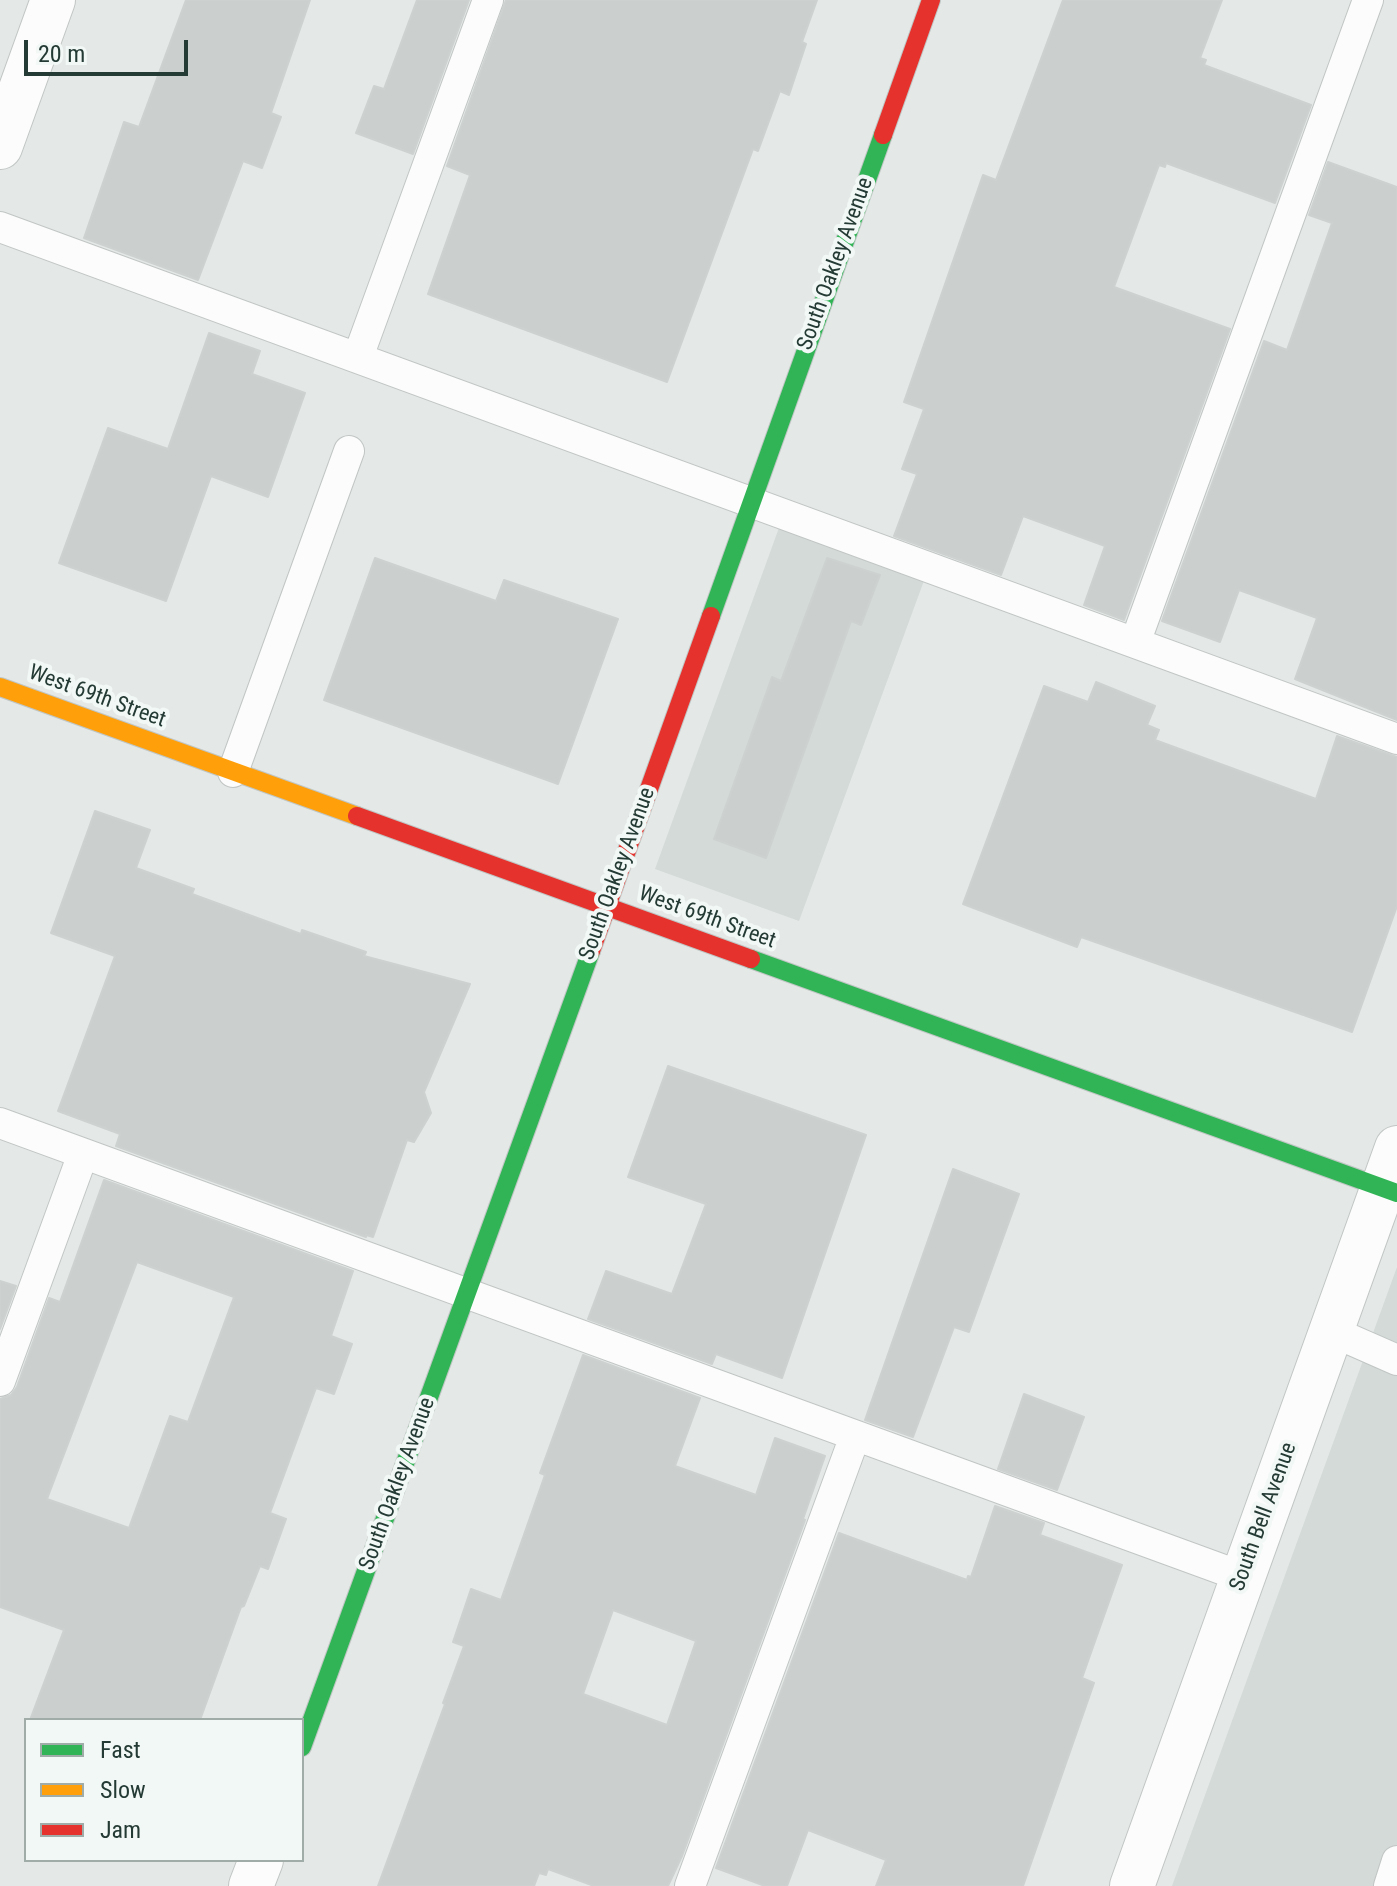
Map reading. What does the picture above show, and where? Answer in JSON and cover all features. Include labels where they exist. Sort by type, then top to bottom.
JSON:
[{"type":"street","points":[[0,147],[53,0]]},
{"type":"street","name":"South Oakley Avenue","points":[[304,1742],[468,1295],[931,0]]},
{"type":"street","name":"West 69th Street","points":[[0,687],[606,907],[1392,1176]]},
{"type":"street","name":"South Bell Avenue","points":[[1132,1886],[1331,1331],[1392,1176]]},
{"type":"street","points":[[251,1886],[260,1862]]},
{"type":"lane","points":[[358,357],[488,0]]},
{"type":"lane","points":[[1135,643],[1368,0]]},
{"type":"lane","points":[[0,227],[1397,739]]},
{"type":"lane","points":[[233,772],[349,451]]},
{"type":"lane","points":[[0,1123],[1243,1577]]},
{"type":"lane","points":[[0,1381],[83,1154]]},
{"type":"lane","points":[[1331,1331],[1397,1360]]},
{"type":"lane","points":[[690,1886],[855,1436]]},
{"type":"lane","points":[[1389,1886],[1397,1861]]},
{"type":"shaded area","points":[[784,514],[929,567],[799,921],[655,869]]},
{"type":"shaded area","points":[[1397,1267],[1397,1886],[1172,1886]]},
{"type":"building","points":[[186,0],[310,0],[271,113],[281,117],[262,168],[243,161],[198,280],[84,238],[124,122],[139,127]]},
{"type":"building","points":[[417,0],[469,0],[413,154],[356,133],[374,86],[384,89]]},
{"type":"building","points":[[506,0],[817,0],[802,42],[806,44],[789,95],[780,91],[758,151],[753,149],[667,382],[428,294],[470,175],[447,166]]},
{"type":"building","points":[[1063,0],[1222,0],[1200,58],[1206,60],[1204,65],[1311,105],[1275,203],[1166,163],[1165,167],[1159,165],[1114,287],[1230,329],[1124,620],[1084,605],[1105,546],[1023,516],[1001,575],[894,536],[917,474],[902,469],[924,409],[904,402],[983,175],[996,180]]},
{"type":"building","points":[[1328,162],[1397,187],[1397,720],[1295,679],[1317,618],[1239,590],[1220,642],[1162,621],[1264,341],[1287,350],[1332,223],[1309,215]]},
{"type":"building","points":[[209,333],[260,351],[252,374],[305,393],[268,497],[211,476],[166,601],[59,563],[108,428],[168,449]]},
{"type":"building","points":[[375,558],[496,601],[504,580],[618,619],[558,784],[324,700]]},
{"type":"building","points":[[827,558],[880,575],[861,625],[851,621],[766,858],[714,839],[772,677],[781,681]]},
{"type":"building","points":[[1096,682],[1155,706],[1147,725],[1159,730],[1155,740],[1316,799],[1337,736],[1397,757],[1397,906],[1352,1032],[1081,937],[1077,947],[963,904],[1044,686],[1088,702]]},
{"type":"building","points":[[95,811],[150,830],[136,868],[194,889],[192,894],[301,934],[302,930],[366,952],[364,956],[470,984],[424,1092],[431,1113],[414,1142],[407,1140],[373,1237],[116,1146],[120,1134],[58,1111],[115,956],[51,933]]},
{"type":"building","points":[[668,1066],[866,1135],[782,1378],[716,1354],[712,1364],[588,1319],[606,1271],[672,1294],[706,1204],[628,1177]]},
{"type":"building","points":[[953,1169],[1019,1194],[969,1332],[954,1327],[913,1437],[865,1420]]},
{"type":"building","points":[[104,1180],[353,1271],[331,1336],[352,1344],[334,1394],[316,1388],[270,1513],[286,1519],[268,1569],[260,1566],[241,1607],[201,1718],[31,1718],[64,1630],[0,1607],[0,1399],[11,1395],[17,1387],[49,1298],[60,1302]],"holes":[[[137,1262],[234,1297],[188,1422],[170,1416],[129,1528],[47,1499]]]},
{"type":"building","points":[[0,1281],[16,1286],[0,1329]]},
{"type":"building","points":[[583,1355],[700,1398],[675,1466],[756,1495],[775,1438],[825,1456],[805,1520],[682,1856],[668,1886],[594,1886],[548,1869],[546,1875],[539,1873],[534,1886],[378,1886],[464,1646],[453,1642],[471,1589],[501,1600],[545,1475],[540,1473]],"holes":[[[613,1610],[696,1641],[667,1725],[583,1694]]]},
{"type":"building","points":[[1024,1394],[1084,1417],[1057,1490],[998,1469]]},
{"type":"building","points":[[995,1506],[1044,1523],[1040,1535],[1122,1565],[1082,1678],[1094,1683],[1023,1886],[876,1886],[886,1860],[808,1830],[787,1886],[765,1886],[716,1868],[839,1533],[967,1580],[968,1576],[971,1577]]},
{"type":"traffic: fast","points":[[711,616],[883,135]]},
{"type":"traffic: fast","points":[[304,1741],[591,951]]},
{"type":"traffic: fast","points":[[751,959],[1397,1193]]},
{"type":"traffic: slow","points":[[0,687],[357,816]]},
{"type":"traffic: jam","points":[[883,135],[931,0]]},
{"type":"traffic: jam","points":[[591,951],[711,616]]},
{"type":"traffic: jam","points":[[357,816],[751,959]]}]
